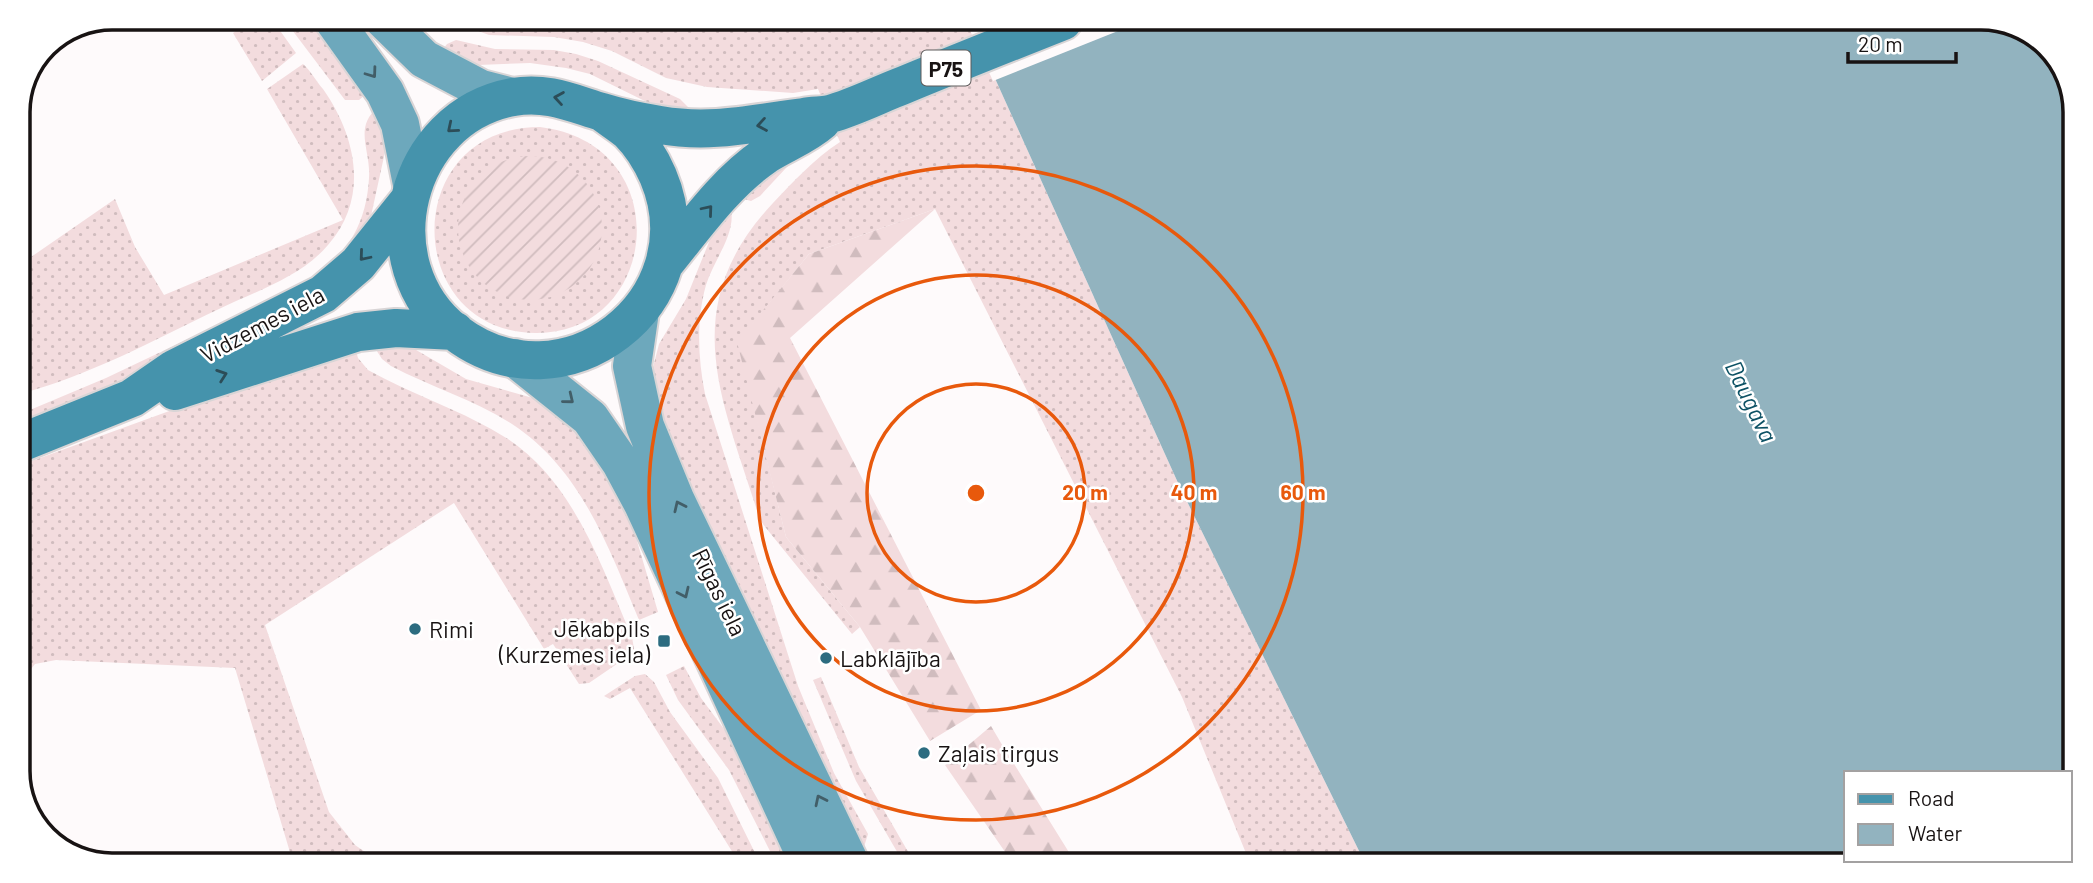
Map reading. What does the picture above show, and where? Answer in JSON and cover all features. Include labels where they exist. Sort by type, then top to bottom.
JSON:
[{"type":"main road","points":[[341,30],[385,92],[400,124],[409,194],[405,239],[413,274],[430,306],[454,331],[483,349],[515,358],[543,360],[571,356],[597,346],[621,331],[640,311],[655,288],[665,263],[669,228],[665,194],[652,162],[631,134],[602,112]]},
{"type":"main road","points":[[394,30],[424,59],[481,89],[512,97]]},
{"type":"main road","name":"P75","points":[[829,115],[1041,30]]},
{"type":"main road","points":[[409,194],[427,153],[450,127],[479,108],[512,97],[543,95],[574,100],[602,112],[663,125],[706,129],[755,127],[829,115]]},
{"type":"main road","points":[[665,263],[729,186],[766,155],[809,133],[829,115]]},
{"type":"main road","name":"Vidzemes iela","points":[[132,398],[174,369],[323,294],[358,264],[409,194]]},
{"type":"main road","name":"Rīgas iela","points":[[640,311],[632,366],[645,425],[675,499],[845,853]]},
{"type":"main road","name":"Vidzemes iela","points":[[30,439],[132,398],[179,390],[310,344],[358,331],[377,328],[454,331]]},
{"type":"main road","name":"Rīgas iela","points":[[515,358],[590,418],[621,463],[643,504],[804,853]]},
{"type":"green space","points":[[237,30],[280,30],[296,53],[262,81],[233,33]]},
{"type":"green space","points":[[292,30],[325,30],[370,91],[359,100],[345,100]]},
{"type":"green space","points":[[476,30],[973,30],[1179,485],[1360,853],[1246,853],[1182,697],[935,209],[809,254],[738,342],[786,537],[860,627],[852,634],[760,520],[732,435],[716,356],[716,318],[724,280],[742,242],[773,203],[813,163],[840,142],[818,89],[793,93],[707,87],[666,78],[612,51],[583,42],[554,37],[489,35]]},
{"type":"green space","points":[[456,40],[495,49],[554,50],[576,54],[598,61],[680,99],[690,109],[659,108],[590,74],[566,68],[530,63],[478,65],[441,52],[447,44]]},
{"type":"green space","points":[[303,64],[323,89],[344,126],[354,167],[354,187],[350,207],[341,226],[328,245],[305,266],[277,282],[96,367],[30,391],[30,258],[115,199],[135,247],[164,295],[343,220],[267,89]]},
{"type":"green space","points":[[378,107],[385,137],[385,152],[371,216],[367,228],[338,259],[357,229],[364,208],[369,178],[366,123]]},
{"type":"green space","points":[[540,127],[585,141],[615,167],[633,200],[637,237],[628,273],[608,304],[577,325],[536,333],[492,324],[460,300],[441,267],[434,230],[441,192],[461,159],[494,136]]},
{"type":"green space","points":[[800,153],[760,196],[751,201],[744,199],[742,195]]},
{"type":"green space","points":[[530,156],[558,161],[581,177],[597,200],[602,228],[597,256],[581,279],[558,295],[530,300],[502,295],[479,279],[463,256],[458,228],[463,200],[479,177],[502,161]]},
{"type":"green space","points":[[731,208],[730,228],[706,285],[699,326],[705,394],[798,686],[834,773],[868,834],[863,850],[656,418],[651,375],[659,344],[686,299],[711,237]]},
{"type":"green space","points":[[935,209],[790,338],[981,710],[930,741],[860,627],[786,537],[737,342],[809,254]]},
{"type":"green space","points":[[321,276],[153,366],[30,420],[30,410],[106,378]]},
{"type":"green space","points":[[371,342],[411,347],[466,379],[540,400],[579,424],[632,524],[658,612],[639,620],[590,512],[557,463],[536,442],[498,415],[391,366],[382,359]]},
{"type":"green space","points":[[354,344],[358,358],[368,370],[508,439],[551,479],[584,528],[632,637],[634,649],[630,655],[589,683],[579,684],[553,644],[544,649],[454,503],[265,625],[329,812],[355,845],[367,853],[290,853],[235,668],[56,660],[35,664],[30,670],[30,462]]},
{"type":"green space","points":[[684,666],[701,698],[736,745],[789,853],[771,853],[729,770],[678,700],[666,675]]},
{"type":"green space","points":[[645,674],[654,682],[670,712],[718,778],[755,853],[733,853],[630,688],[610,699],[604,696],[635,676]]},
{"type":"green space","points":[[821,677],[859,767],[909,853],[898,853],[856,781],[813,680]]},
{"type":"green space","points":[[991,726],[1069,853],[1006,853],[945,765]]},
{"type":"water","name":"Daugava","points":[[973,30],[1981,30],[1997,31],[2022,41],[2043,58],[2055,76],[2063,107],[2063,771],[1844,771],[1844,853],[1360,853],[1179,485]]},
{"type":"pier","points":[[970,30],[1120,30],[993,81]]},
{"type":"place","name":"Rimi","points":[[415,629]]},
{"type":"place","name":"Jēkabpils (Kurzemes iela)","points":[[664,641]]},
{"type":"place","name":"Labklājība","points":[[826,658]]},
{"type":"place","name":"Zaļais tirgus","points":[[924,753]]}]
